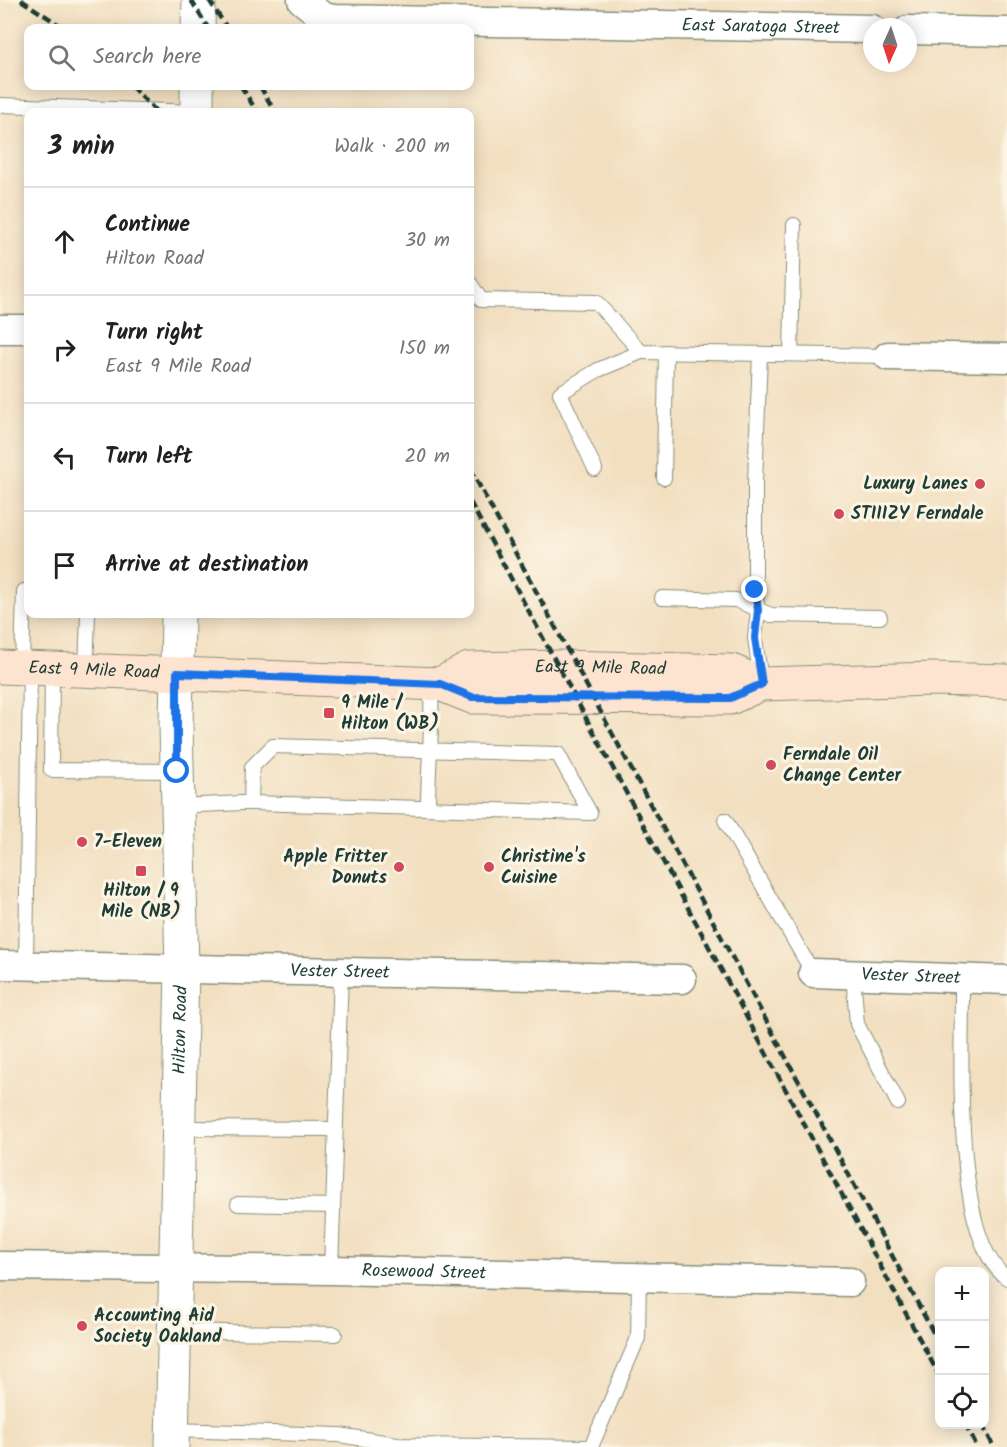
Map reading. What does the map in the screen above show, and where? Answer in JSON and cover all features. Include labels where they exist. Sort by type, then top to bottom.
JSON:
[{"type":"main road","name":"East 9 Mile Road","points":[[26,668],[435,684],[472,697],[730,698],[762,684],[933,679],[1007,681]]},
{"type":"street","points":[[198,24],[199,0]]},
{"type":"street","name":"East Saratoga Street","points":[[302,0],[323,18],[335,19],[863,30]]},
{"type":"street","points":[[917,30],[1007,32]]},
{"type":"street","points":[[196,108],[197,90]]},
{"type":"street","points":[[0,328],[24,329]]},
{"type":"street","points":[[888,356],[1007,358]]},
{"type":"street","name":"Hilton Road","points":[[172,1439],[182,968],[177,771],[178,618]]},
{"type":"street","name":"Vester Street","points":[[13,965],[682,979]]},
{"type":"street","name":"Vester Street","points":[[813,973],[1007,980]]},
{"type":"street","name":"Rosewood Street","points":[[0,1266],[331,1270],[850,1282]]},
{"type":"lane","points":[[0,105],[84,108]]},
{"type":"lane","points":[[791,354],[794,225]]},
{"type":"lane","points":[[474,289],[481,300],[596,302],[641,352]]},
{"type":"lane","points":[[595,469],[560,393],[598,370],[641,352],[888,356]]},
{"type":"lane","points":[[664,478],[666,352]]},
{"type":"lane","points":[[760,354],[755,495],[755,590],[758,610],[755,638],[762,684]]},
{"type":"lane","points":[[662,598],[736,600],[771,615],[880,617]]},
{"type":"lane","points":[[13,965],[26,668],[25,618]]},
{"type":"lane","points":[[86,670],[88,618]]},
{"type":"lane","points":[[26,668],[51,770],[177,771]]},
{"type":"lane","points":[[428,808],[428,750],[433,724],[435,684]]},
{"type":"lane","points":[[178,806],[251,803],[590,813],[558,754],[428,750],[273,746],[252,767],[251,803]]},
{"type":"lane","points":[[725,820],[813,973]]},
{"type":"lane","points":[[331,1270],[341,972]]},
{"type":"lane","points":[[853,974],[857,1024],[898,1102]]},
{"type":"lane","points":[[962,978],[963,1126],[969,1189],[984,1245],[993,1263],[1007,1278]]},
{"type":"lane","points":[[179,1128],[335,1129]]},
{"type":"lane","points":[[238,1204],[333,1206]]},
{"type":"lane","points":[[172,1439],[339,1435],[403,1445],[591,1447],[638,1338],[639,1277]]},
{"type":"lane","points":[[176,1331],[335,1334]]},
{"type":"railway","points":[[21,0],[58,24]]},
{"type":"railway","points":[[191,0],[206,24]]},
{"type":"railway","points":[[209,0],[224,24]]},
{"type":"railway","points":[[135,90],[153,108]]},
{"type":"railway","points":[[243,90],[255,108]]},
{"type":"railway","points":[[262,90],[273,108]]},
{"type":"railway","points":[[474,475],[935,1336]]},
{"type":"railway","points":[[474,509],[939,1375]]},
{"type":"railway","points":[[968,1429],[977,1447]]},
{"type":"railway","points":[[985,1429],[994,1447]]},
{"type":"place","name":"Luxury Lanes","points":[[980,484]]},
{"type":"place","name":"STIIIZY Ferndale","points":[[839,514]]},
{"type":"place","name":"9 Mile / Hilton (WB)","points":[[329,713]]},
{"type":"place","name":"Ferndale Oil Change Center","points":[[771,765]]},
{"type":"place","name":"7-Eleven","points":[[82,842]]},
{"type":"place","name":"Apple Fritter Donuts","points":[[399,867]]},
{"type":"place","name":"Christine's Cuisine","points":[[489,867]]},
{"type":"place","name":"Hilton / 9 Mile (NB)","points":[[141,871]]},
{"type":"place","name":"Accounting Aid Society Oakland","points":[[82,1326]]},
{"type":"route","points":[[177,771],[177,673],[440,684],[472,697],[730,698],[762,684],[755,638],[758,610],[755,590]]}]
